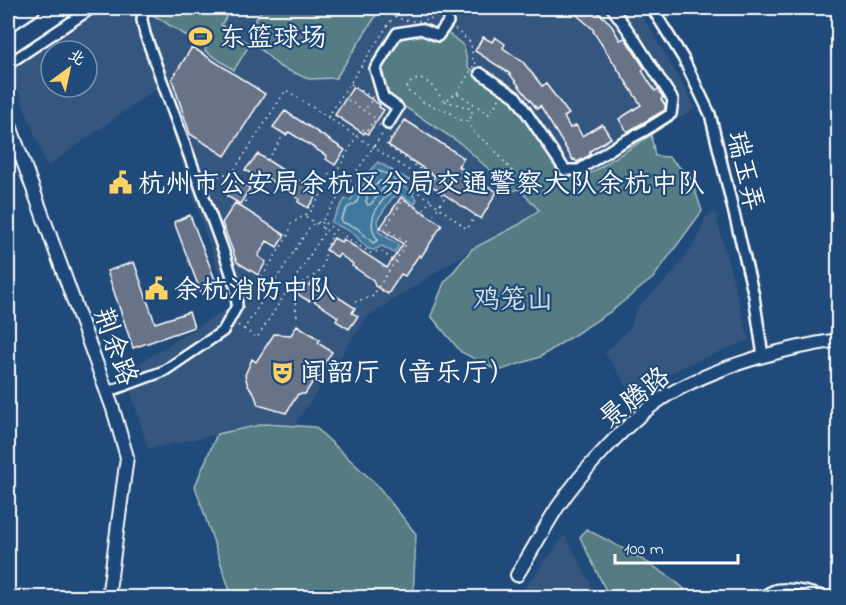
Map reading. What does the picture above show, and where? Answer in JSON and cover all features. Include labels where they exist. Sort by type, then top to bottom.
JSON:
[{"type":"highway","points":[[8,23],[32,8]]},
{"type":"main road","name":"荆余路","points":[[8,120],[107,392],[127,457],[108,597]]},
{"type":"main road","name":"景腾路","points":[[518,575],[557,508],[584,473],[614,440],[667,395],[701,378],[763,356],[801,346],[838,340]]},
{"type":"street","points":[[8,64],[92,8]]},
{"type":"street","points":[[107,392],[168,369],[223,332],[237,306],[236,288],[141,20],[143,8]]},
{"type":"street","points":[[480,73],[516,97],[565,170],[579,170],[670,114],[673,100],[612,8]]},
{"type":"street","name":"瑞玉弄","points":[[652,8],[683,58],[710,114],[754,296],[763,356]]},
{"type":"street","points":[[388,124],[398,108],[383,98],[375,69],[398,33],[421,29],[438,36],[444,19]]},
{"type":"lane","points":[[756,597],[775,587],[822,592],[834,597]]},
{"type":"path","points":[[328,117],[399,8]]},
{"type":"path","points":[[439,8],[444,19],[471,43],[473,61],[482,68],[480,73]]},
{"type":"path","points":[[394,15],[404,21],[444,19]]},
{"type":"path","points":[[445,100],[457,93],[476,63]]},
{"type":"path","points":[[417,80],[426,80],[445,100],[471,110],[472,116],[468,121],[459,120],[448,111],[424,103],[407,91],[407,86],[417,80]]},
{"type":"path","points":[[350,83],[371,98],[364,111]]},
{"type":"path","points":[[198,182],[233,172],[286,90],[422,178],[414,190]]},
{"type":"path","points":[[457,93],[489,114],[505,90]]},
{"type":"path","points":[[262,277],[289,234],[291,224],[311,211],[322,193],[325,178],[340,166],[361,128],[366,132],[375,118],[348,100]]},
{"type":"path","points":[[352,307],[356,301],[372,297],[407,243],[385,228],[403,200],[431,218],[445,197],[427,184],[432,177],[386,146],[394,134],[373,121]]},
{"type":"path","points":[[468,121],[474,134],[492,147],[513,172]]},
{"type":"path","points":[[244,329],[311,225],[322,220],[388,124]]},
{"type":"path","points":[[268,160],[284,134]]},
{"type":"path","points":[[357,171],[382,187],[389,178],[402,186],[404,182],[467,229],[476,215]]},
{"type":"path","points":[[242,207],[255,188],[251,185],[256,176]]},
{"type":"path","points":[[424,210],[430,200]]},
{"type":"path","points":[[297,316],[295,293],[303,281],[314,278],[322,266],[324,250],[333,235],[304,215]]},
{"type":"path","points":[[322,220],[370,253],[380,251],[398,263]]},
{"type":"path","points":[[230,320],[257,338],[324,233],[322,220]]},
{"type":"shaded area","points":[[100,8],[635,8],[650,28],[696,108],[588,175],[520,224],[472,249],[367,317],[294,426],[265,424],[148,449],[125,372],[230,307],[157,88],[47,167],[9,67],[39,48],[39,99],[99,99],[99,39],[52,39]]},
{"type":"shaded area","points":[[715,212],[749,340],[685,366],[660,379],[635,398],[605,353],[631,327],[636,309],[671,275],[695,243],[706,217]]},
{"type":"shaded area","points":[[565,535],[598,597],[518,597]]},
{"type":"green space","points":[[154,8],[232,8],[221,25],[250,44],[234,70],[205,51],[206,48],[150,13]]},
{"type":"green space","points":[[263,8],[381,8],[336,78],[309,79],[280,67],[256,45],[254,22]]},
{"type":"green space","name":"鸡笼山","points":[[444,30],[464,46],[468,67],[515,99],[564,172],[588,175],[651,135],[655,156],[669,157],[691,178],[702,211],[653,278],[610,312],[540,357],[498,371],[461,352],[431,316],[444,283],[472,249],[520,224],[539,210],[519,189],[513,191],[460,143],[385,94],[378,68],[398,35],[422,31],[437,39]]},
{"type":"green space","points":[[265,424],[315,427],[377,485],[416,534],[413,597],[232,597],[195,486],[217,434]]},
{"type":"green space","points":[[586,529],[657,569],[692,597],[609,597],[580,537]]},
{"type":"water","points":[[378,162],[409,180],[404,187],[414,192],[413,195],[417,199],[415,204],[400,194],[392,198],[377,220],[379,232],[399,245],[394,253],[382,246],[374,250],[368,249],[353,233],[331,222],[345,199],[351,200],[354,195],[352,190]]},
{"type":"building","points":[[569,8],[593,8],[610,23],[620,40],[625,38],[645,69],[642,71],[655,91],[658,89],[663,98],[661,99],[665,110],[627,132],[619,119],[641,105],[594,30]]},
{"type":"building","points":[[483,37],[492,42],[495,37],[505,44],[503,48],[523,62],[542,86],[546,84],[569,114],[564,117],[570,128],[576,125],[582,136],[602,124],[611,138],[590,151],[590,155],[577,162],[573,160],[540,106],[537,109],[509,73],[475,51]]},
{"type":"building","points":[[192,47],[265,94],[225,156],[190,134],[172,79]]},
{"type":"building","points":[[353,87],[384,110],[368,134],[365,132],[364,134],[335,115]]},
{"type":"building","points":[[285,111],[345,150],[335,165],[326,159],[327,156],[289,132],[286,135],[273,127]]},
{"type":"building","points":[[405,120],[464,158],[458,166],[497,192],[481,219],[429,184],[435,176],[388,145]]},
{"type":"building","points":[[258,154],[318,193],[308,208],[298,202],[299,199],[261,174],[259,178],[245,170]]},
{"type":"building","points":[[237,179],[250,188],[240,204],[227,196]]},
{"type":"building","points":[[401,197],[442,225],[421,257],[419,255],[405,276],[401,274],[388,294],[375,286],[373,280],[339,254],[337,257],[326,250],[334,238],[341,242],[343,239],[387,268],[403,244],[380,228]]},
{"type":"building","points":[[235,203],[285,235],[277,247],[267,241],[258,256],[266,262],[258,275],[237,262],[222,223]]},
{"type":"building","points":[[190,215],[218,287],[201,293],[174,222]]},
{"type":"building","points":[[134,262],[155,323],[189,312],[194,327],[133,348],[107,271]]},
{"type":"building","points":[[313,281],[355,308],[352,313],[358,316],[349,329],[336,321],[338,317],[311,299],[309,301],[297,294],[304,282],[310,286]]},
{"type":"building","name":"闻韶厅（音乐厅）","points":[[297,325],[320,340],[318,343],[332,352],[305,394],[298,394],[286,413],[258,405],[245,375],[252,359],[256,362],[274,334],[291,335]]},
{"type":"place","name":"东篮球场","points":[[201,37]]},
{"type":"place","name":"杭州市公安局余杭区分局交通警察大队余杭中队","points":[[120,183]]},
{"type":"place","name":"余杭消防中队","points":[[156,289]]},
{"type":"place","name":"闻韶厅（音乐厅）","points":[[282,372]]}]
